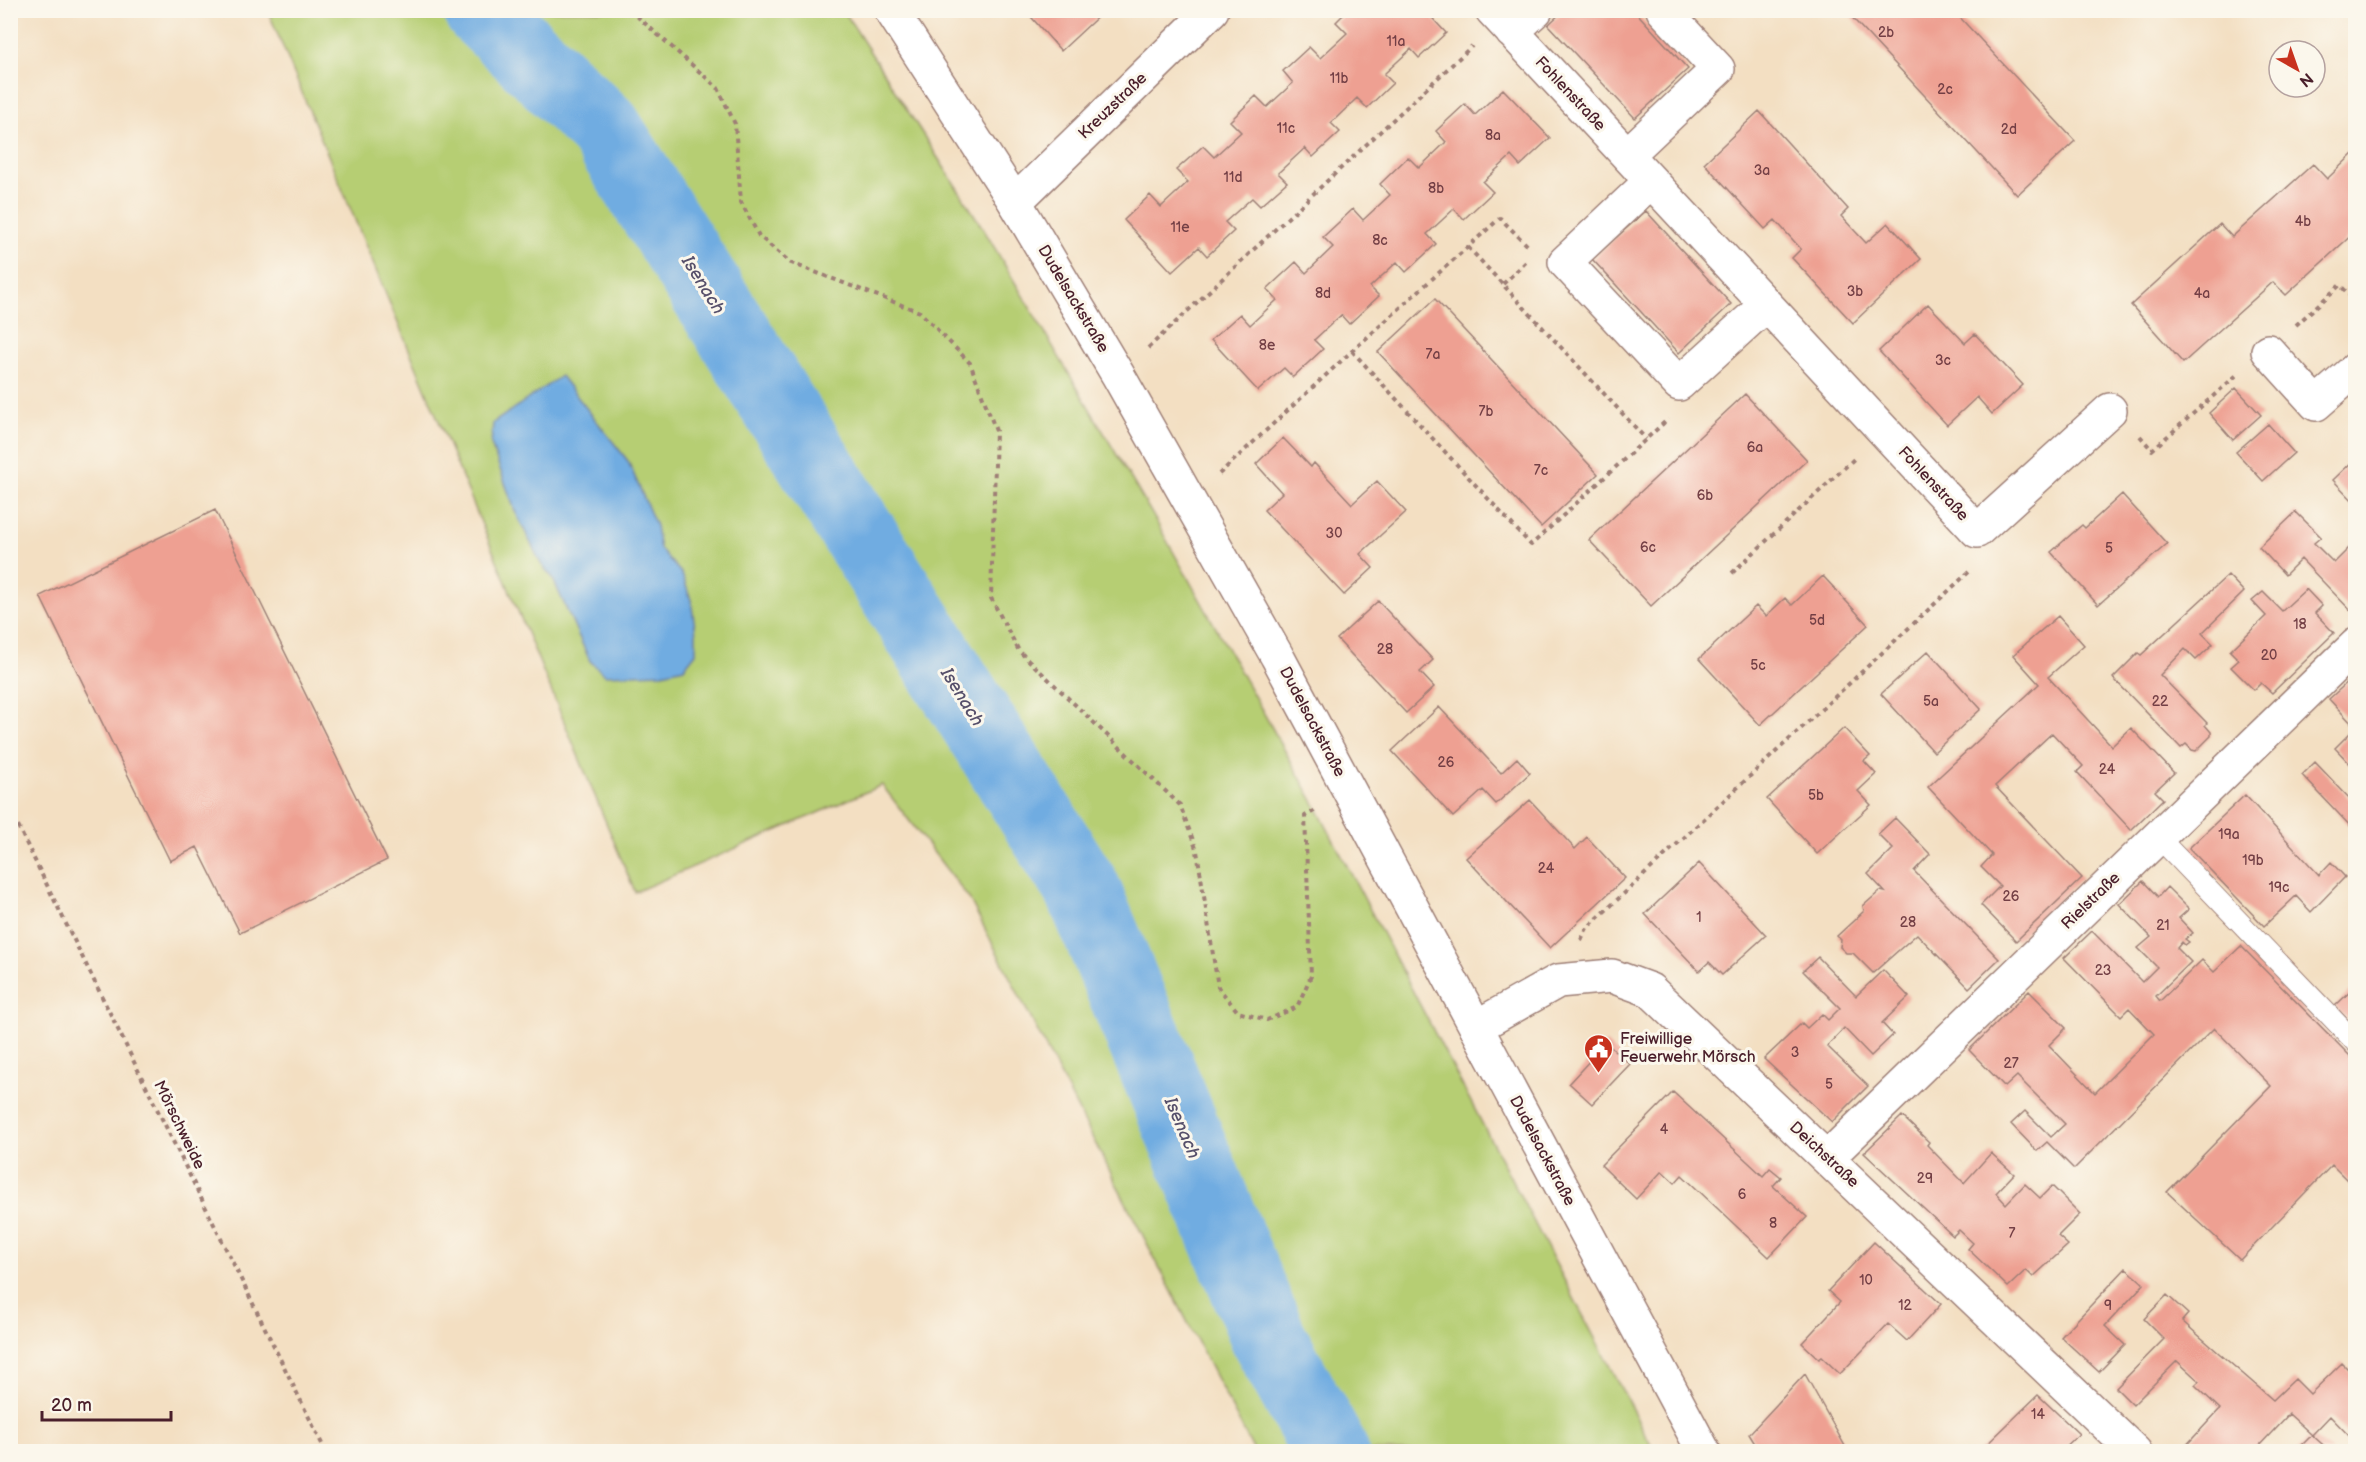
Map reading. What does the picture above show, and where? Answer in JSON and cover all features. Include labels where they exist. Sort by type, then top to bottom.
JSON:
[{"type":"street","name":"Dudelsackstraße","points":[[891,10],[1014,202],[1119,375],[1277,656],[1704,1452]]},
{"type":"street","name":"Kreuzstraße","points":[[1014,202],[1212,10]]},
{"type":"street","points":[[1627,155],[1718,69],[1663,10]]},
{"type":"street","name":"Fohlenstraße","points":[[1510,18],[1627,155],[1977,531],[2110,410]]},
{"type":"street","points":[[1651,181],[1550,258],[1679,384],[1766,304]]},
{"type":"street","points":[[2268,351],[2316,404],[2355,369]]},
{"type":"street","name":"Rielstraße","points":[[1827,1158],[2355,645]]},
{"type":"street","name":"Deichstraße","points":[[1476,1027],[1558,981],[1612,976],[1650,990],[2135,1452]]},
{"type":"lane","points":[[2158,837],[2355,1043]]},
{"type":"path","points":[[630,10],[718,88],[735,124],[741,202],[759,236],[791,263],[920,312],[970,363],[996,431],[991,598],[1019,651],[1180,805],[1197,851],[1218,987],[1238,1012],[1267,1020],[1297,1007],[1311,976],[1305,816],[1321,807]]},
{"type":"path","points":[[1119,375],[1510,18]]},
{"type":"path","points":[[1190,502],[1352,351],[1500,218],[1550,258],[1503,284]]},
{"type":"path","points":[[1468,247],[1646,439]]},
{"type":"path","points":[[2110,410],[2130,426],[2152,450],[2239,373],[2268,351],[2340,285],[2355,302]]},
{"type":"path","points":[[1352,351],[1531,545],[1678,410],[1679,384]]},
{"type":"path","points":[[1732,573],[1884,431]]},
{"type":"path","points":[[1558,981],[1587,928],[1994,549],[1977,531]]},
{"type":"path","name":"Mörschweide","points":[[10,810],[326,1452]]},
{"type":"green space","points":[[268,11],[844,11],[984,230],[1152,514],[1312,799],[1654,1451],[1254,1451],[970,900],[882,785],[635,892]]},
{"type":"water","points":[[561,376],[628,461],[656,526],[660,549],[682,574],[691,600],[696,634],[696,653],[684,668],[663,673],[605,675],[590,661],[552,577],[541,564],[515,511],[491,444],[493,423]]},
{"type":"building","points":[[1025,10],[1105,10],[1061,51]]},
{"type":"building","points":[[1348,10],[1425,10],[1446,33],[1419,58],[1411,49],[1384,74],[1393,83],[1367,108],[1357,98],[1331,123],[1340,132],[1313,157],[1305,148],[1278,173],[1287,182],[1260,206],[1252,198],[1225,222],[1234,231],[1207,256],[1199,247],[1172,272],[1124,220],[1150,195],[1161,207],[1188,182],[1176,170],[1203,146],[1214,157],[1241,132],[1230,121],[1256,96],[1267,107],[1293,83],[1283,71],[1309,47],[1320,58],[1347,33],[1336,22]]},
{"type":"building","points":[[1564,10],[1634,10],[1688,69],[1635,118],[1548,25]]},
{"type":"building","points":[[1845,10],[1953,10],[2075,141],[2017,195]]},
{"type":"building","points":[[1503,89],[1550,138],[1520,166],[1511,156],[1483,182],[1493,192],[1464,219],[1454,209],[1427,234],[1436,244],[1406,272],[1397,262],[1370,287],[1379,296],[1349,324],[1341,315],[1314,340],[1323,349],[1293,377],[1284,368],[1258,391],[1211,340],[1240,314],[1250,325],[1277,300],[1267,289],[1296,262],[1306,273],[1333,247],[1323,237],[1353,209],[1363,220],[1390,195],[1380,184],[1408,157],[1419,168],[1446,142],[1436,131],[1465,104],[1475,115]]},
{"type":"building","points":[[1759,111],[1848,209],[1841,216],[1866,243],[1888,223],[1921,259],[1853,323],[1792,258],[1801,249],[1775,220],[1765,229],[1704,163]]},
{"type":"building","points":[[2355,152],[2355,232],[2286,295],[2273,282],[2183,363],[2131,305],[2220,224],[2232,237],[2313,164],[2327,179]]},
{"type":"building","points":[[1646,211],[1731,304],[1679,353],[1592,259]]},
{"type":"building","points":[[1435,299],[1598,474],[1541,527],[1378,352]]},
{"type":"building","points":[[1928,304],[1965,343],[1975,334],[2023,385],[1992,414],[1977,397],[1947,425],[1879,351]]},
{"type":"building","points":[[2236,388],[2261,415],[2233,440],[2209,413]]},
{"type":"building","points":[[1745,394],[1807,460],[1651,606],[1589,540]]},
{"type":"building","points":[[2268,424],[2294,453],[2263,481],[2236,452]]},
{"type":"building","points":[[1283,438],[1311,467],[1314,463],[1352,504],[1377,481],[1406,512],[1360,554],[1373,568],[1344,595],[1264,510],[1282,493],[1256,464]]},
{"type":"building","points":[[2355,459],[2355,503],[2333,480]]},
{"type":"building","points":[[2122,494],[2167,544],[2098,605],[2051,552],[2082,525],[2085,528]]},
{"type":"building","points":[[215,510],[387,860],[240,933],[197,847],[170,861],[40,596]]},
{"type":"building","points":[[2296,512],[2321,537],[2314,543],[2334,563],[2355,542],[2354,614],[2301,559],[2285,575],[2259,547]]},
{"type":"building","points":[[2228,575],[2244,592],[2202,633],[2213,644],[2196,660],[2185,649],[2160,675],[2207,723],[2205,725],[2211,732],[2211,736],[2196,751],[2186,744],[2181,748],[2113,678],[2138,653],[2141,655]]},
{"type":"building","points":[[1823,576],[1868,625],[1760,725],[1699,659],[1756,606],[1766,616],[1785,598],[1792,605]]},
{"type":"building","points":[[2306,589],[2322,606],[2315,613],[2334,633],[2272,693],[2261,683],[2254,690],[2231,667],[2239,660],[2230,651],[2266,616],[2252,601],[2263,592],[2282,611]]},
{"type":"building","points":[[1378,601],[1433,660],[1420,672],[1434,687],[1406,713],[1337,639]]},
{"type":"building","points":[[2058,616],[2084,645],[2048,677],[2112,746],[2131,728],[2174,773],[2155,791],[2163,799],[2131,830],[2077,772],[2083,766],[2052,733],[1995,786],[2082,878],[2016,941],[1981,905],[2000,886],[1981,867],[1992,855],[1928,787],[2039,684],[2013,655]]},
{"type":"building","points":[[1928,651],[1981,709],[1934,752],[1881,694]]},
{"type":"building","points":[[2352,678],[2355,682],[2355,727],[2329,699]]},
{"type":"building","points":[[1439,707],[1501,773],[1517,758],[1530,773],[1496,804],[1483,790],[1453,817],[1392,751]]},
{"type":"building","points":[[1844,728],[1870,756],[1864,761],[1876,774],[1858,791],[1871,805],[1817,854],[1767,799]]},
{"type":"building","points":[[2355,728],[2355,769],[2335,748]]},
{"type":"building","points":[[2315,762],[2351,800],[2355,796],[2354,830],[2302,775]]},
{"type":"building","points":[[2245,795],[2319,875],[2331,862],[2345,877],[2311,912],[2296,896],[2264,926],[2189,848]]},
{"type":"building","points":[[1530,800],[1575,849],[1587,837],[1625,878],[1550,948],[1466,858]]},
{"type":"building","points":[[1895,818],[1930,854],[1914,871],[1999,959],[1969,988],[1917,934],[1873,973],[1853,953],[1846,953],[1840,947],[1841,940],[1837,936],[1864,911],[1863,906],[1880,891],[1885,892],[1868,874],[1893,849],[1878,834]]},
{"type":"building","points":[[1699,863],[1766,935],[1722,975],[1709,962],[1699,971],[1645,914]]},
{"type":"building","points":[[2143,881],[2158,897],[2167,887],[2189,909],[2179,918],[2193,933],[2185,939],[2189,942],[2185,945],[2182,942],[2177,948],[2191,962],[2156,996],[2160,1001],[2202,960],[2214,972],[2241,946],[2355,1061],[2355,1188],[2332,1165],[2240,1260],[2167,1192],[2271,1086],[2214,1028],[2074,1169],[2047,1142],[2037,1151],[2011,1124],[2025,1111],[2051,1137],[2065,1124],[2017,1076],[2005,1087],[1969,1050],[2029,991],[2066,1028],[2049,1045],[2095,1093],[2154,1034],[2129,1008],[2121,1016],[2064,958],[2092,931],[2142,982],[2157,967],[2138,948],[2151,937],[2119,904]]},
{"type":"building","points":[[1818,957],[1856,996],[1883,970],[1909,997],[1882,1023],[1893,1035],[1871,1056],[1844,1028],[1827,1046],[1868,1086],[1832,1122],[1764,1059],[1802,1023],[1807,1028],[1822,1014],[1828,1020],[1840,1008],[1803,971]]},
{"type":"building","points":[[2355,987],[2355,1028],[2335,1006]]},
{"type":"building","name":"Freiwillige Feuerwehr Mörsch","points":[[1606,1043],[1630,1064],[1592,1104],[1569,1083]]},
{"type":"building","points":[[1673,1092],[1763,1176],[1770,1168],[1781,1177],[1773,1186],[1807,1217],[1769,1257],[1682,1175],[1675,1183],[1662,1171],[1636,1199],[1601,1165]]},
{"type":"building","points":[[1902,1116],[1929,1142],[1927,1145],[1964,1183],[1991,1153],[2014,1174],[1996,1193],[2006,1204],[2025,1184],[2040,1198],[2052,1186],[2080,1214],[2058,1236],[2068,1245],[2033,1277],[2026,1270],[2008,1287],[1968,1249],[1973,1243],[1959,1230],[1953,1236],[1864,1153]]},
{"type":"building","points":[[1874,1242],[1941,1304],[1907,1341],[1888,1324],[1840,1374],[1802,1343],[1840,1302],[1828,1291]]},
{"type":"building","points":[[2126,1268],[2144,1284],[2105,1326],[2125,1345],[2099,1372],[2061,1337]]},
{"type":"building","points":[[2167,1295],[2188,1314],[2182,1321],[2273,1400],[2295,1379],[2310,1394],[2342,1363],[2355,1376],[2355,1442],[2330,1416],[2312,1435],[2289,1414],[2256,1449],[2258,1452],[2180,1452],[2220,1409],[2195,1385],[2199,1381],[2177,1361],[2133,1405],[2116,1388],[2164,1339],[2144,1319]]},
{"type":"building","points":[[1805,1374],[1846,1448],[1840,1452],[1760,1452],[1749,1434]]},
{"type":"building","points":[[2038,1395],[2079,1434],[2060,1452],[1979,1452]]},
{"type":"building","points":[[2312,1435],[2331,1452],[2299,1452],[2297,1450]]},
{"type":"waterway","name":"Isenach","points":[[481,10],[604,128],[1083,890],[1269,1339],[1331,1452]]},
{"type":"place","name":"Freiwillige Feuerwehr Mörsch","points":[[1599,1074]]}]
